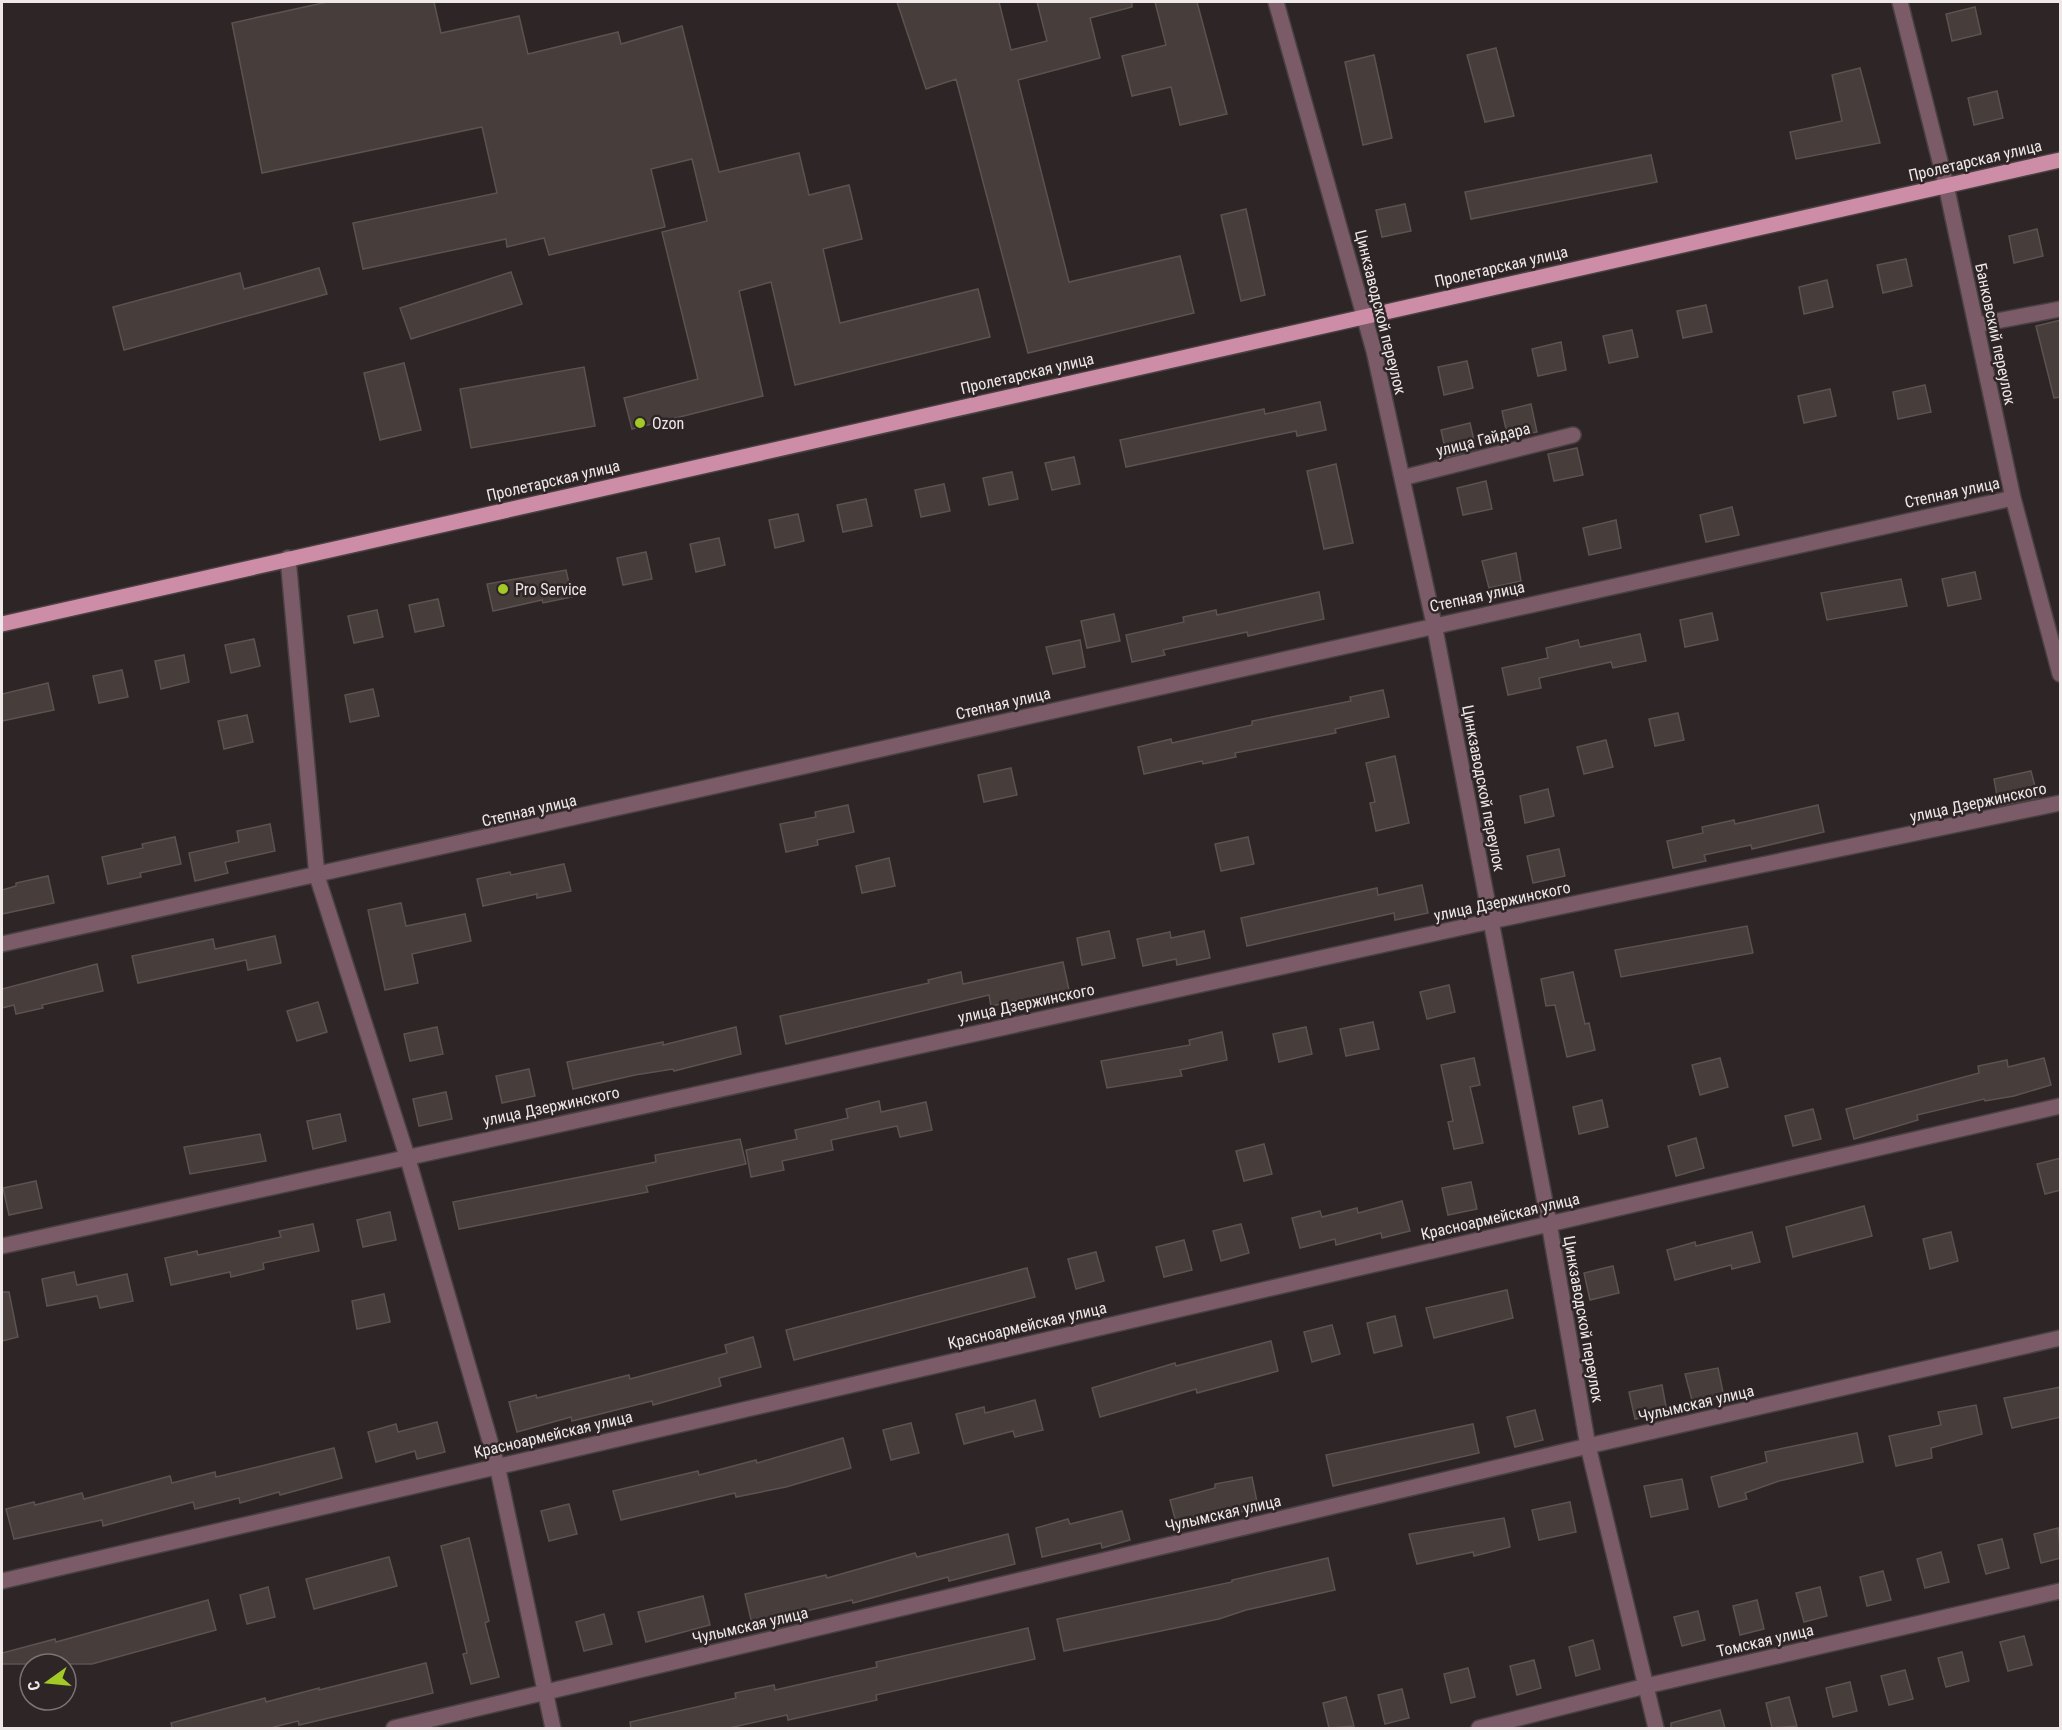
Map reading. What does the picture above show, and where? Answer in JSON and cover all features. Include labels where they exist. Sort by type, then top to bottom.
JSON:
[{"type":"main road","name":"Пролетарская улица","points":[[2,624],[2061,160]]},
{"type":"street","name":"Цинкзаводской переулок","points":[[1276,2],[1366,315],[1402,478],[1434,624],[1549,1223],[1588,1446],[1656,1728]]},
{"type":"street","name":"Банковский переулок","points":[[1900,2],[1946,185],[2013,498],[2061,674]]},
{"type":"street","points":[[1976,325],[2061,309]]},
{"type":"street","name":"улица Гайдара","points":[[1402,478],[1573,435]]},
{"type":"street","name":"Степная улица","points":[[2,944],[317,876],[1434,624],[2013,498]]},
{"type":"street","points":[[288,558],[317,876],[407,1156],[497,1465],[547,1691],[553,1728]]},
{"type":"street","name":"улица Дзержинского","points":[[2,1246],[1491,921],[2061,803]]},
{"type":"street","name":"Красноармейская улица","points":[[2,1581],[2061,1106]]},
{"type":"street","name":"Чулымская улица","points":[[394,1728],[1588,1446],[2061,1338]]},
{"type":"street","name":"Томская улица","points":[[1479,1728],[1646,1686],[2061,1591]]},
{"type":"building","points":[[327,2],[434,2],[441,33],[519,16],[528,54],[618,32],[621,44],[682,26],[719,172],[799,153],[809,195],[849,185],[862,239],[823,249],[840,323],[978,289],[990,337],[795,385],[771,282],[739,291],[763,396],[632,429],[624,398],[698,379],[662,232],[707,221],[692,159],[651,169],[665,227],[549,255],[544,238],[507,247],[506,239],[363,269],[353,223],[497,193],[482,127],[262,173],[232,23]]},
{"type":"building","points":[[897,2],[999,2],[1011,50],[1047,41],[1037,2],[1132,2],[1132,7],[1090,18],[1100,58],[1018,80],[1069,282],[1180,256],[1194,313],[1028,353],[956,79],[926,89]]},
{"type":"building","points":[[1155,2],[1197,2],[1227,114],[1180,125],[1171,87],[1132,96],[1122,56],[1166,45]]},
{"type":"building","points":[[1975,7],[1981,34],[1952,41],[1946,14]]},
{"type":"building","points":[[1496,48],[1514,116],[1485,122],[1467,55]]},
{"type":"building","points":[[1374,55],[1392,138],[1363,145],[1345,62]]},
{"type":"building","points":[[1860,68],[1880,143],[1796,159],[1790,132],[1842,121],[1832,75]]},
{"type":"building","points":[[1997,91],[2003,118],[1974,125],[1968,98]]},
{"type":"building","points":[[1651,155],[1657,182],[1471,219],[1465,192]]},
{"type":"building","points":[[1405,204],[1411,231],[1382,237],[1376,210]]},
{"type":"building","points":[[1246,209],[1265,295],[1241,301],[1221,215]]},
{"type":"building","points":[[2037,229],[2043,256],[2014,263],[2009,236]]},
{"type":"building","points":[[1906,259],[1912,286],[1883,293],[1877,265]]},
{"type":"building","points":[[319,268],[327,294],[124,350],[113,307],[240,273],[244,289]]},
{"type":"building","points":[[511,272],[522,304],[411,339],[400,308]]},
{"type":"building","points":[[1827,280],[1833,307],[1804,314],[1799,287]]},
{"type":"building","points":[[1706,305],[1712,332],[1683,338],[1677,311]]},
{"type":"building","points":[[2061,320],[2061,397],[2054,398],[2036,326]]},
{"type":"building","points":[[1632,330],[1638,357],[1609,363],[1603,336]]},
{"type":"building","points":[[1561,342],[1566,370],[1538,376],[1532,349]]},
{"type":"building","points":[[1467,361],[1473,388],[1444,395],[1438,367]]},
{"type":"building","points":[[404,363],[421,430],[380,440],[364,373]]},
{"type":"building","points":[[584,367],[595,426],[471,448],[460,389]]},
{"type":"building","points":[[1925,385],[1931,412],[1898,419],[1893,392]]},
{"type":"building","points":[[1830,389],[1836,416],[1804,423],[1798,396]]},
{"type":"building","points":[[1320,402],[1326,430],[1297,436],[1296,431],[1126,467],[1120,440],[1264,409],[1265,414]]},
{"type":"building","points":[[1531,404],[1537,432],[1508,438],[1502,411]]},
{"type":"building","points":[[1470,423],[1476,449],[1447,457],[1441,430]]},
{"type":"building","points":[[1577,448],[1583,475],[1554,481],[1548,454]]},
{"type":"building","points":[[1074,457],[1080,484],[1052,490],[1045,463]]},
{"type":"building","points":[[1336,464],[1353,543],[1324,549],[1307,471]]},
{"type":"building","points":[[1012,472],[1018,499],[989,505],[983,478]]},
{"type":"building","points":[[1486,481],[1492,509],[1463,515],[1457,488]]},
{"type":"building","points":[[944,484],[950,511],[921,517],[915,490]]},
{"type":"building","points":[[866,499],[872,526],[843,532],[837,505]]},
{"type":"building","points":[[1732,507],[1739,535],[1706,542],[1700,515]]},
{"type":"building","points":[[798,514],[804,541],[775,548],[769,520]]},
{"type":"building","points":[[1616,520],[1621,548],[1589,555],[1583,528]]},
{"type":"building","points":[[719,538],[725,565],[696,572],[690,544]]},
{"type":"building","points":[[646,552],[652,579],[623,585],[617,558]]},
{"type":"building","points":[[1516,553],[1521,581],[1489,588],[1482,561]]},
{"type":"building","points":[[566,570],[572,597],[543,603],[542,600],[493,611],[487,584]]},
{"type":"building","points":[[1975,572],[1981,599],[1948,606],[1942,579]]},
{"type":"building","points":[[1901,579],[1907,606],[1827,620],[1821,593]]},
{"type":"building","points":[[1319,592],[1324,619],[1248,636],[1247,632],[1163,650],[1165,655],[1132,662],[1126,635],[1184,622],[1183,617],[1216,610],[1217,615]]},
{"type":"building","points":[[438,599],[444,626],[415,632],[409,605]]},
{"type":"building","points":[[377,610],[383,637],[354,643],[348,616]]},
{"type":"building","points":[[1712,613],[1718,640],[1685,647],[1680,620]]},
{"type":"building","points":[[1114,614],[1120,641],[1087,648],[1081,621]]},
{"type":"building","points":[[1640,634],[1646,661],[1613,668],[1611,662],[1539,678],[1541,688],[1508,695],[1502,668],[1548,658],[1546,648],[1578,640],[1580,647]]},
{"type":"building","points":[[254,639],[260,666],[231,673],[225,645]]},
{"type":"building","points":[[1080,640],[1085,667],[1053,674],[1046,647]]},
{"type":"building","points":[[184,655],[189,682],[161,689],[155,661]]},
{"type":"building","points":[[122,670],[128,697],[99,703],[93,676]]},
{"type":"building","points":[[48,683],[54,710],[2,721],[2,694]]},
{"type":"building","points":[[373,689],[379,716],[350,722],[345,695]]},
{"type":"building","points":[[1383,690],[1389,717],[1335,729],[1336,733],[1235,753],[1236,757],[1203,764],[1202,761],[1144,774],[1138,747],[1171,739],[1172,743],[1252,725],[1252,721],[1351,701],[1350,697]]},
{"type":"building","points":[[1678,713],[1684,740],[1655,746],[1649,719]]},
{"type":"building","points":[[247,715],[253,742],[224,749],[218,721]]},
{"type":"building","points":[[1606,740],[1613,767],[1584,774],[1577,747]]},
{"type":"building","points":[[1395,756],[1409,823],[1376,831],[1370,803],[1375,802],[1366,763]]},
{"type":"building","points":[[1011,768],[1017,795],[984,802],[978,775]]},
{"type":"building","points":[[2031,771],[2038,798],[1999,806],[1994,779]]},
{"type":"building","points":[[1548,789],[1554,816],[1525,823],[1520,796]]},
{"type":"building","points":[[848,805],[854,832],[817,840],[818,845],[786,852],[780,824],[816,817],[815,812]]},
{"type":"building","points":[[1818,805],[1824,832],[1752,849],[1751,845],[1704,855],[1706,861],[1673,868],[1667,841],[1703,833],[1702,827],[1734,820],[1735,824]]},
{"type":"building","points":[[270,824],[275,851],[225,862],[228,873],[195,881],[189,853],[239,842],[237,831]]},
{"type":"building","points":[[175,837],[181,864],[140,873],[141,877],[108,884],[102,857],[143,848],[142,844]]},
{"type":"building","points":[[1248,837],[1254,864],[1221,871],[1215,844]]},
{"type":"building","points":[[1559,849],[1565,876],[1533,883],[1527,856]]},
{"type":"building","points":[[889,858],[895,886],[862,893],[856,866]]},
{"type":"building","points":[[564,864],[571,891],[537,898],[537,894],[483,906],[477,879],[510,872],[511,875]]},
{"type":"building","points":[[48,876],[54,903],[2,914],[2,890],[16,886],[16,883]]},
{"type":"building","points":[[1422,885],[1428,913],[1395,920],[1394,913],[1247,946],[1241,918],[1377,888],[1378,895]]},
{"type":"building","points":[[401,903],[406,926],[465,914],[471,941],[412,954],[418,983],[385,990],[368,910]]},
{"type":"building","points":[[1747,926],[1753,953],[1621,977],[1615,950]]},
{"type":"building","points":[[1109,931],[1115,958],[1082,965],[1077,938]]},
{"type":"building","points":[[1204,931],[1210,958],[1177,965],[1176,959],[1143,966],[1137,939],[1170,932],[1171,938]]},
{"type":"building","points":[[275,936],[281,963],[248,970],[246,960],[138,983],[132,956],[213,939],[215,949]]},
{"type":"building","points":[[1063,962],[1069,990],[991,1006],[989,995],[786,1044],[780,1016],[929,983],[928,980],[961,972],[963,984]]},
{"type":"building","points":[[97,964],[103,991],[42,1005],[43,1008],[16,1014],[14,1005],[2,1008],[2,989]]},
{"type":"building","points":[[1573,972],[1585,1024],[1589,1023],[1595,1050],[1567,1057],[1555,1005],[1546,1006],[1541,979]]},
{"type":"building","points":[[1449,985],[1455,1012],[1427,1019],[1420,992]]},
{"type":"building","points":[[318,1002],[327,1032],[297,1041],[287,1011]]},
{"type":"building","points":[[1373,1022],[1379,1049],[1346,1056],[1340,1029]]},
{"type":"building","points":[[437,1027],[443,1054],[410,1061],[404,1034]]},
{"type":"building","points":[[736,1027],[741,1054],[674,1071],[673,1069],[635,1075],[573,1089],[567,1062],[663,1042],[663,1045]]},
{"type":"building","points":[[1306,1027],[1312,1054],[1279,1062],[1273,1034]]},
{"type":"building","points":[[1222,1032],[1227,1060],[1180,1070],[1182,1076],[1107,1088],[1101,1061],[1190,1045],[1189,1040]]},
{"type":"building","points":[[1474,1058],[1480,1085],[1470,1087],[1483,1143],[1454,1149],[1448,1122],[1453,1121],[1441,1065]]},
{"type":"building","points":[[1720,1058],[1728,1087],[1700,1095],[1692,1065]]},
{"type":"building","points":[[2044,1058],[2051,1085],[2014,1096],[1985,1101],[1984,1099],[1917,1115],[1918,1120],[1854,1139],[1846,1109],[1979,1073],[1978,1066],[2007,1060],[2008,1067]]},
{"type":"building","points":[[529,1069],[535,1096],[502,1103],[496,1076]]},
{"type":"building","points":[[446,1092],[452,1119],[419,1126],[413,1099]]},
{"type":"building","points":[[1602,1100],[1608,1127],[1579,1134],[1573,1107]]},
{"type":"building","points":[[879,1101],[881,1112],[926,1102],[932,1130],[900,1137],[897,1126],[831,1140],[833,1150],[782,1161],[784,1170],[751,1177],[746,1150],[797,1139],[795,1130],[848,1118],[846,1109]]},
{"type":"building","points":[[1813,1109],[1821,1139],[1793,1146],[1785,1116]]},
{"type":"building","points":[[340,1114],[346,1141],[313,1149],[307,1121]]},
{"type":"building","points":[[260,1134],[266,1161],[190,1174],[184,1147]]},
{"type":"building","points":[[1696,1138],[1704,1168],[1676,1176],[1668,1146]]},
{"type":"building","points":[[740,1139],[746,1164],[646,1186],[648,1192],[459,1229],[453,1202],[656,1162],[655,1155]]},
{"type":"building","points":[[1264,1144],[1272,1174],[1244,1181],[1236,1151]]},
{"type":"building","points":[[2061,1158],[2061,1190],[2045,1194],[2037,1164]]},
{"type":"building","points":[[36,1181],[42,1208],[9,1215],[3,1188]]},
{"type":"building","points":[[1471,1182],[1477,1209],[1448,1215],[1442,1188]]},
{"type":"building","points":[[1402,1201],[1410,1231],[1382,1238],[1381,1233],[1336,1245],[1335,1239],[1300,1248],[1292,1218],[1320,1211],[1322,1217],[1357,1208],[1358,1213]]},
{"type":"building","points":[[1864,1206],[1872,1236],[1793,1257],[1786,1227]]},
{"type":"building","points":[[390,1212],[396,1240],[363,1247],[357,1220]]},
{"type":"building","points":[[313,1224],[319,1251],[263,1263],[264,1269],[231,1277],[230,1272],[171,1285],[165,1258],[197,1251],[198,1255],[281,1237],[279,1231]]},
{"type":"building","points":[[1241,1224],[1249,1253],[1221,1261],[1213,1231]]},
{"type":"building","points":[[1752,1232],[1760,1262],[1732,1269],[1731,1265],[1675,1280],[1667,1250],[1695,1242],[1696,1246]]},
{"type":"building","points":[[1951,1232],[1958,1261],[1930,1269],[1923,1239]]},
{"type":"building","points":[[1184,1240],[1192,1270],[1164,1277],[1156,1247]]},
{"type":"building","points":[[1096,1252],[1104,1281],[1076,1289],[1068,1259]]},
{"type":"building","points":[[1613,1266],[1619,1293],[1590,1300],[1584,1273]]},
{"type":"building","points":[[1027,1268],[1035,1297],[794,1360],[786,1330]]},
{"type":"building","points":[[74,1272],[77,1285],[127,1274],[133,1301],[100,1308],[97,1296],[47,1306],[42,1279]]},
{"type":"building","points":[[1507,1290],[1513,1318],[1434,1338],[1426,1308]]},
{"type":"building","points":[[2,1292],[9,1292],[18,1337],[2,1341]]},
{"type":"building","points":[[384,1294],[390,1322],[357,1329],[352,1301]]},
{"type":"building","points":[[1395,1316],[1402,1346],[1374,1353],[1367,1323]]},
{"type":"building","points":[[1332,1325],[1340,1354],[1312,1362],[1304,1332]]},
{"type":"building","points":[[753,1337],[761,1367],[719,1378],[721,1386],[653,1405],[652,1401],[572,1421],[571,1417],[517,1432],[509,1402],[536,1395],[537,1398],[629,1375],[630,1379],[727,1353],[725,1345]]},
{"type":"building","points":[[1271,1341],[1278,1371],[1197,1393],[1196,1389],[1100,1417],[1092,1388],[1175,1363],[1176,1366]]},
{"type":"building","points":[[1718,1368],[1724,1397],[1693,1404],[1685,1374]]},
{"type":"building","points":[[1662,1385],[1667,1412],[1635,1419],[1629,1392]]},
{"type":"building","points":[[2061,1387],[2061,1417],[2012,1428],[2004,1398]]},
{"type":"building","points":[[1035,1400],[1043,1430],[1015,1437],[1013,1431],[964,1444],[956,1414],[984,1407],[985,1413]]},
{"type":"building","points":[[1976,1405],[1982,1434],[1931,1448],[1932,1458],[1896,1466],[1889,1436],[1941,1425],[1938,1412]]},
{"type":"building","points":[[1535,1410],[1543,1440],[1515,1447],[1507,1417]]},
{"type":"building","points":[[437,1422],[445,1452],[417,1459],[415,1451],[376,1462],[368,1432],[396,1424],[398,1432]]},
{"type":"building","points":[[911,1423],[919,1453],[891,1460],[883,1430]]},
{"type":"building","points":[[1473,1424],[1479,1453],[1333,1486],[1326,1455]]},
{"type":"building","points":[[1857,1433],[1863,1462],[1779,1481],[1745,1493],[1747,1499],[1719,1507],[1711,1477],[1767,1462],[1765,1452]]},
{"type":"building","points":[[843,1438],[851,1468],[786,1487],[736,1497],[735,1493],[621,1520],[613,1491],[698,1471],[699,1475],[756,1460],[757,1463]]},
{"type":"building","points":[[334,1448],[342,1478],[240,1503],[239,1498],[195,1509],[193,1502],[103,1526],[102,1520],[14,1539],[6,1509],[34,1502],[35,1505],[82,1493],[84,1499],[170,1476],[172,1483],[215,1472],[216,1477]]},
{"type":"building","points":[[1252,1477],[1258,1507],[1178,1530],[1170,1500],[1215,1488],[1215,1484]]},
{"type":"building","points":[[1682,1479],[1688,1509],[1651,1517],[1644,1486]]},
{"type":"building","points":[[1570,1502],[1576,1532],[1539,1540],[1532,1510]]},
{"type":"building","points":[[569,1504],[577,1534],[549,1541],[541,1511]]},
{"type":"building","points":[[1122,1511],[1130,1540],[1102,1548],[1101,1543],[1042,1557],[1036,1528],[1068,1519],[1070,1524]]},
{"type":"building","points":[[1504,1518],[1510,1547],[1474,1556],[1473,1552],[1417,1564],[1409,1534]]},
{"type":"building","points":[[2058,1528],[2061,1558],[2041,1563],[2034,1534]]},
{"type":"building","points":[[1008,1534],[1015,1564],[949,1581],[948,1577],[853,1603],[852,1600],[752,1624],[745,1594],[826,1575],[827,1578],[915,1553],[917,1557]]},
{"type":"building","points":[[469,1538],[489,1621],[485,1623],[499,1677],[471,1684],[463,1654],[467,1653],[441,1546]]},
{"type":"building","points":[[2002,1539],[2009,1568],[1986,1574],[1978,1545]]},
{"type":"building","points":[[1941,1552],[1949,1582],[1925,1588],[1917,1559]]},
{"type":"building","points":[[389,1557],[397,1586],[314,1609],[306,1579]]},
{"type":"building","points":[[1328,1558],[1335,1590],[1246,1610],[1219,1619],[1064,1651],[1057,1619],[1232,1582],[1232,1580]]},
{"type":"building","points":[[1883,1571],[1891,1600],[1867,1606],[1860,1577]]},
{"type":"building","points":[[268,1587],[275,1617],[247,1624],[240,1595]]},
{"type":"building","points":[[1820,1587],[1827,1616],[1804,1622],[1796,1593]]},
{"type":"building","points":[[703,1596],[710,1625],[646,1642],[638,1612]]},
{"type":"building","points":[[208,1600],[216,1630],[92,1664],[78,1664],[78,1652],[18,1652],[18,1664],[2,1664],[2,1653],[55,1639],[56,1642]]},
{"type":"building","points":[[1757,1600],[1764,1629],[1740,1635],[1733,1606]]},
{"type":"building","points":[[1698,1611],[1705,1640],[1682,1646],[1674,1617]]},
{"type":"building","points":[[604,1614],[612,1644],[584,1651],[576,1622]]},
{"type":"building","points":[[1028,1628],[1035,1659],[876,1695],[877,1700],[788,1720],[787,1715],[729,1728],[631,1728],[630,1722],[736,1698],[735,1693],[774,1685],[775,1690],[877,1667],[876,1662]]},
{"type":"building","points":[[2024,1636],[2032,1665],[2008,1671],[2000,1642]]},
{"type":"building","points":[[1593,1640],[1600,1669],[1576,1676],[1569,1647]]},
{"type":"building","points":[[1962,1652],[1969,1681],[1946,1687],[1938,1658]]},
{"type":"building","points":[[1534,1660],[1541,1688],[1517,1695],[1510,1666]]},
{"type":"building","points":[[426,1663],[433,1693],[299,1725],[298,1721],[270,1728],[172,1728],[171,1723],[265,1698],[266,1702]]},
{"type":"building","points":[[1468,1668],[1475,1697],[1451,1703],[1444,1674]]},
{"type":"building","points":[[1905,1670],[1913,1699],[1889,1705],[1881,1676]]},
{"type":"building","points":[[1850,1682],[1857,1711],[1833,1717],[1826,1688]]},
{"type":"building","points":[[1402,1689],[1409,1718],[1385,1724],[1378,1695]]},
{"type":"building","points":[[1346,1697],[1354,1726],[1329,1728],[1323,1703]]},
{"type":"building","points":[[1789,1697],[1797,1726],[1772,1728],[1766,1703]]},
{"type":"building","points":[[1720,1710],[1725,1728],[1671,1728],[1671,1723]]},
{"type":"place","name":"Ozon","points":[[640,423]]},
{"type":"place","name":"Pro Service","points":[[503,589]]}]
